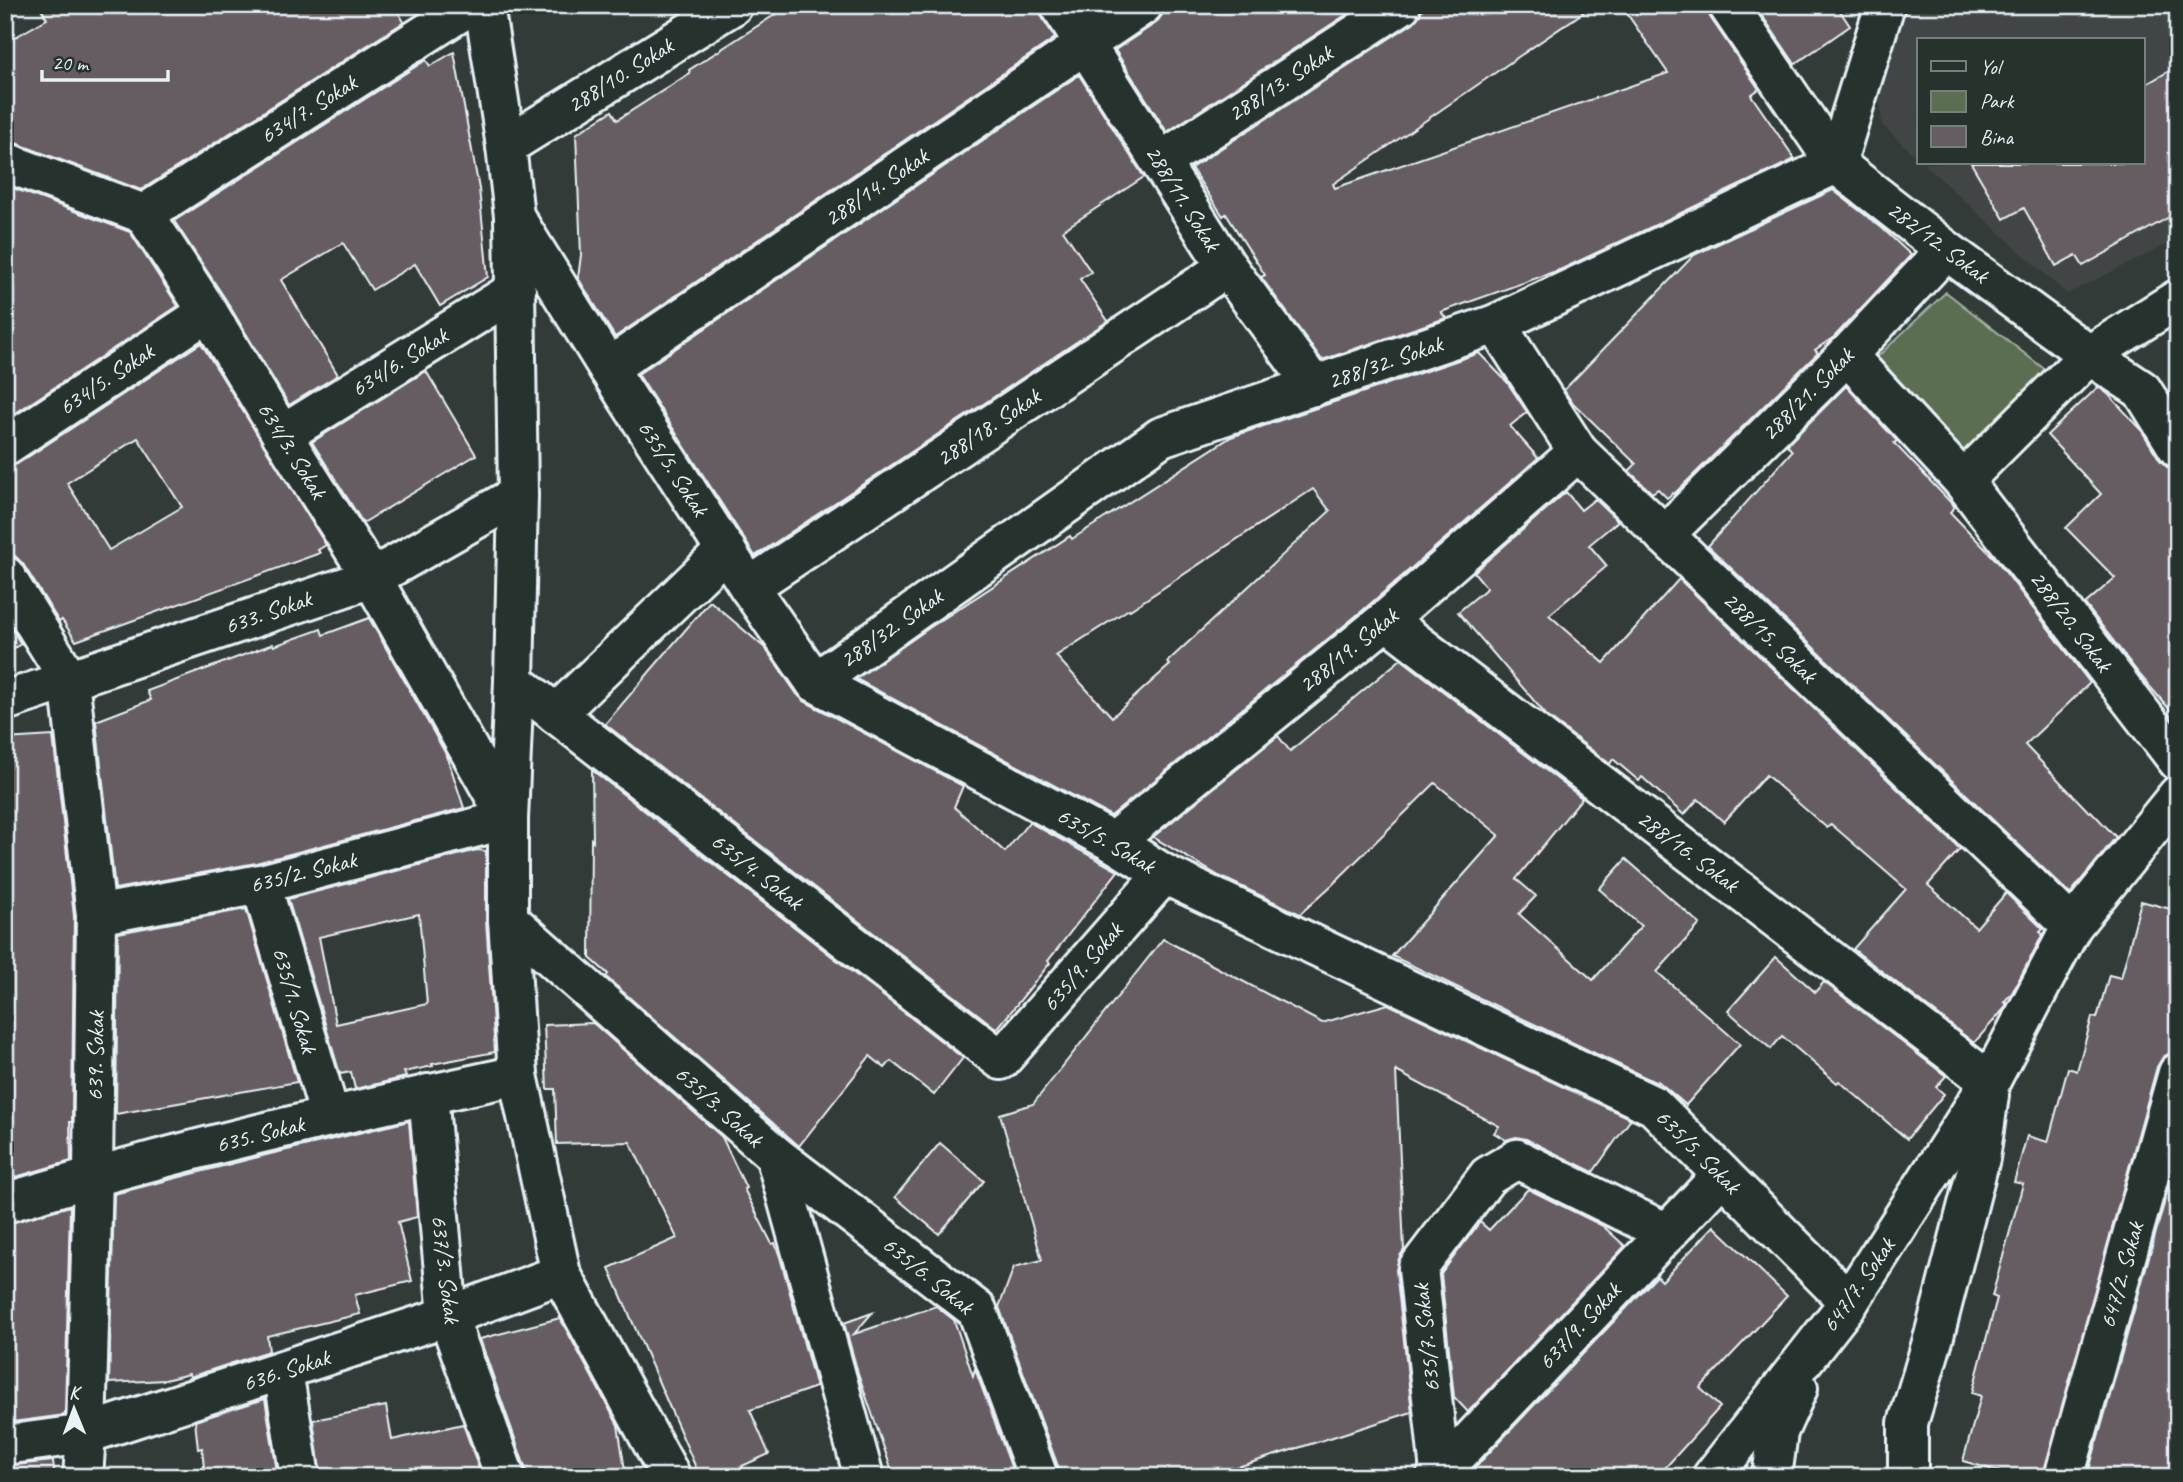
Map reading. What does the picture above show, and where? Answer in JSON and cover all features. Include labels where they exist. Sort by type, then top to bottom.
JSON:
[{"type":"street","name":"634/7. Sokak","points":[[144,214],[471,5]]},
{"type":"street","points":[[484,5],[514,216],[518,495],[508,819],[508,919],[518,1075],[561,1274],[671,1477]]},
{"type":"street","name":"288/10. Sokak","points":[[506,146],[733,5]]},
{"type":"street","name":"288/11. Sokak","points":[[1060,5],[1227,267],[1314,386]]},
{"type":"street","name":"288/14. Sokak","points":[[608,369],[1143,5]]},
{"type":"street","name":"288/13. Sokak","points":[[1160,162],[1401,5]]},
{"type":"street","name":"282/12. Sokak","points":[[1728,5],[1836,164],[1946,250],[2089,355],[2142,390],[2178,448]]},
{"type":"street","points":[[1836,164],[1885,5]]},
{"type":"street","points":[[5,162],[144,214]]},
{"type":"street","name":"288/32. Sokak","points":[[815,682],[1161,437],[1496,324],[1836,164]]},
{"type":"street","name":"634/3. Sokak","points":[[144,214],[208,312],[372,578],[508,819]]},
{"type":"street","name":"635/5. Sokak","points":[[514,216],[608,369],[749,587],[815,682],[1113,842],[1164,874],[1654,1106],[1849,1302]]},
{"type":"street","name":"288/21. Sokak","points":[[1664,535],[1847,355],[1946,250]]},
{"type":"street","name":"288/18. Sokak","points":[[749,587],[1227,267]]},
{"type":"street","name":"634/6. Sokak","points":[[282,435],[516,290]]},
{"type":"street","points":[[1963,481],[2089,355],[2178,299]]},
{"type":"street","name":"634/5. Sokak","points":[[5,446],[208,312]]},
{"type":"street","name":"288/15. Sokak","points":[[1496,324],[1578,452],[2072,926]]},
{"type":"street","name":"288/20. Sokak","points":[[1847,355],[1963,481],[2178,761]]},
{"type":"street","name":"288/19. Sokak","points":[[1113,842],[1386,620],[1578,452]]},
{"type":"street","name":"633. Sokak","points":[[5,701],[372,578],[518,495]]},
{"type":"street","points":[[556,713],[726,550]]},
{"type":"street","points":[[5,576],[69,679]]},
{"type":"street","name":"288/16. Sokak","points":[[1386,620],[1990,1082]]},
{"type":"street","name":"639. Sokak","points":[[69,679],[96,915],[93,1176],[83,1477]]},
{"type":"street","name":"635/4. Sokak","points":[[514,681],[1001,1060]]},
{"type":"street","name":"647/7. Sokak","points":[[1712,1477],[1849,1302],[1990,1082],[2072,926],[2178,795]]},
{"type":"street","name":"635/2. Sokak","points":[[96,915],[261,884],[508,819]]},
{"type":"street","name":"635/9. Sokak","points":[[1001,1060],[1164,874]]},
{"type":"street","name":"635/1. Sokak","points":[[261,884],[330,1116]]},
{"type":"street","name":"635/3. Sokak","points":[[508,919],[775,1155],[864,1477]]},
{"type":"street","name":"647/2. Sokak","points":[[2064,1477],[2178,1073]]},
{"type":"street","name":"635. Sokak","points":[[5,1203],[93,1176],[330,1116],[518,1075]]},
{"type":"street","name":"647/7. Sokak","points":[[1908,1477],[1908,1423],[1934,1336],[1980,1158],[1990,1082]]},
{"type":"street","name":"637/3. Sokak","points":[[428,1094],[448,1316],[505,1477]]},
{"type":"street","name":"635/6. Sokak","points":[[775,1155],[977,1310],[1038,1477]]},
{"type":"street","name":"635/7. Sokak","points":[[1438,1475],[1418,1268],[1488,1176],[1517,1159],[1667,1233]]},
{"type":"street","name":"637/9. Sokak","points":[[1438,1475],[1721,1175]]},
{"type":"street","name":"636. Sokak","points":[[5,1445],[86,1434],[448,1316],[561,1274]]},
{"type":"street","points":[[1772,1477],[1778,1432],[1823,1336]]},
{"type":"street","points":[[283,1371],[300,1477]]},
{"type":"shaded area","points":[[1900,5],[2178,5],[2178,239],[2067,294],[1924,164],[2144,164],[2144,38],[1917,38],[1917,157],[1882,125],[1877,71]]},
{"type":"green space","points":[[1946,292],[2052,375],[1963,457],[1875,359]]},
{"type":"building","points":[[39,5],[394,5],[404,22],[141,190],[5,141],[5,43],[47,19]]},
{"type":"building","points":[[790,5],[1038,5],[1055,38],[615,337],[578,278],[581,255],[576,134],[612,111],[617,120]]},
{"type":"building","points":[[1165,5],[1361,5],[1167,132],[1115,50],[1156,23]]},
{"type":"building","points":[[1423,5],[1594,5],[1333,184],[1335,188],[1668,73],[1621,5],[1706,5],[1710,17],[1759,89],[1751,95],[1795,159],[1562,269],[1441,312],[1446,318],[1322,360],[1261,277],[1265,275],[1226,214],[1223,216],[1191,168],[1413,23],[1420,15]]},
{"type":"building","points":[[1755,5],[1836,5],[1850,26],[1795,64]]},
{"type":"building","points":[[454,52],[479,189],[488,277],[440,306],[415,264],[372,290],[343,243],[281,280],[338,375],[289,405],[226,300],[174,221],[426,60],[430,66]]},
{"type":"building","points":[[2178,66],[2178,212],[2083,266],[2076,255],[2056,266],[2024,208],[2004,219],[1972,164],[2144,164],[2144,85]]},
{"type":"building","points":[[1079,75],[1144,177],[1063,230],[1091,272],[1080,279],[1108,321],[755,556],[638,374]]},
{"type":"building","points":[[5,185],[130,232],[178,306],[5,420]]},
{"type":"building","points":[[1833,190],[1882,228],[1911,255],[1834,337],[1815,350],[1818,353],[1674,494],[1667,498],[1658,489],[1652,493],[1629,471],[1636,464],[1571,401],[1564,390],[1694,255]]},
{"type":"building","points":[[201,343],[326,545],[318,550],[320,553],[76,641],[62,620],[59,622],[23,564],[15,556],[5,554],[5,468],[17,464]],"holes":[[[138,438],[182,507],[109,550],[67,483]]]},
{"type":"building","points":[[1479,353],[1507,382],[1527,412],[1510,426],[1538,458],[1362,611],[1111,816],[856,679],[1070,536],[1072,539],[1231,437]],"holes":[[[1313,489],[1330,511],[1167,662],[1170,665],[1112,717],[1056,656]]]},
{"type":"building","points":[[426,371],[476,455],[363,523],[312,442]]},
{"type":"building","points":[[1846,386],[1897,441],[1894,443],[1955,507],[1950,512],[1997,561],[2090,683],[2025,745],[2116,837],[2070,894],[1708,546],[1792,451],[1787,445]]},
{"type":"building","points":[[2098,387],[2140,428],[2160,460],[2167,467],[2178,470],[2178,719],[2085,604],[2115,578],[2066,528],[2101,494],[2047,435]]},
{"type":"building","points":[[1566,492],[1581,510],[1595,499],[1618,521],[1589,545],[1607,566],[1549,615],[1604,663],[1679,579],[1960,849],[1928,885],[1976,928],[2006,893],[2043,929],[2040,932],[2043,934],[2012,993],[2004,1002],[2007,1003],[2004,1009],[1974,1043],[1853,949],[1906,889],[1831,824],[1827,828],[1766,775],[1724,822],[1698,799],[1684,815],[1642,777],[1639,781],[1613,759],[1610,764],[1547,716],[1458,612],[1487,588],[1474,572]]},
{"type":"building","points":[[710,601],[765,648],[804,701],[963,786],[954,807],[1005,852],[1029,822],[1118,871],[997,1029],[605,724]]},
{"type":"building","points":[[5,618],[21,644],[5,653]]},
{"type":"building","points":[[369,618],[447,756],[464,808],[256,863],[115,889],[96,721],[151,700],[147,691],[273,644],[274,646],[321,629],[323,635]]},
{"type":"building","points":[[1401,659],[1582,798],[1516,879],[1536,896],[1519,914],[1593,980],[1641,926],[1599,889],[1626,859],[1700,924],[1657,972],[1740,1044],[1686,1105],[1658,1081],[1657,1083],[1392,956],[1499,835],[1435,783],[1300,914],[1219,876],[1153,837],[1278,736],[1290,751]]},
{"type":"building","points":[[53,736],[74,916],[71,1161],[5,1180],[5,739]]},
{"type":"building","points":[[592,770],[963,1058],[934,1095],[891,1061],[885,1068],[870,1056],[799,1146],[606,977],[608,974],[590,958]]},
{"type":"building","points":[[477,850],[486,851],[486,920],[495,1052],[432,1064],[433,1066],[404,1072],[406,1077],[355,1089],[351,1072],[340,1074],[288,899]],"holes":[[[419,914],[427,1004],[336,1024],[319,937]]]},
{"type":"building","points":[[2141,901],[2178,911],[2178,1052],[2163,1057],[2157,1067],[2043,1477],[2018,1477],[1963,1461],[1981,1396],[1972,1393],[1997,1298],[1992,1296],[2023,1184],[2014,1182],[2027,1136],[2048,1142],[2068,1068],[2077,1071],[2092,1017],[2097,1018],[2109,975],[2121,978]]},
{"type":"building","points":[[246,909],[297,1082],[116,1114],[118,933]]},
{"type":"building","points":[[1163,939],[1322,1023],[1388,1004],[1631,1119],[1593,1172],[1526,1139],[1516,1137],[1506,1140],[1494,1133],[1499,1126],[1396,1071],[1404,1250],[1396,1270],[1412,1412],[1206,1477],[1059,1477],[1059,1469],[999,1307],[1014,1267],[1042,1260],[1000,1114],[1033,1104]]},
{"type":"building","points":[[1776,957],[1815,992],[1824,982],[1946,1076],[1936,1087],[1944,1094],[1907,1139],[1782,1036],[1771,1049],[1728,1011]]},
{"type":"building","points":[[593,1023],[722,1137],[746,1188],[744,1189],[772,1244],[775,1243],[780,1257],[816,1387],[750,1410],[769,1454],[742,1466],[745,1477],[700,1477],[609,1268],[677,1238],[630,1142],[557,1144],[555,1089],[547,1089],[544,1025]]},
{"type":"building","points":[[409,1121],[417,1217],[398,1222],[412,1281],[355,1295],[360,1314],[267,1336],[269,1351],[190,1377],[189,1374],[165,1380],[109,1383],[114,1194]]},
{"type":"building","points":[[940,1143],[984,1181],[939,1234],[895,1197]]},
{"type":"building","points":[[2178,1154],[2178,1477],[2087,1477]]},
{"type":"building","points":[[1528,1189],[1603,1226],[1625,1246],[1468,1412],[1454,1397],[1441,1274],[1480,1222],[1489,1230]]},
{"type":"building","points":[[70,1206],[65,1415],[5,1423],[5,1224]]},
{"type":"building","points":[[1714,1226],[1787,1296],[1700,1388],[1720,1407],[1657,1477],[1466,1477],[1657,1276],[1662,1281]]},
{"type":"building","points":[[936,1306],[954,1320],[973,1376],[975,1369],[1015,1477],[894,1477],[858,1373],[844,1323],[872,1313],[854,1334]]},
{"type":"building","points":[[560,1318],[618,1425],[626,1477],[526,1477],[526,1470],[480,1339]]},
{"type":"building","points":[[265,1399],[278,1477],[205,1477],[202,1448],[198,1449],[195,1421]]},
{"type":"building","points":[[386,1406],[392,1440],[463,1424],[482,1477],[321,1477],[313,1420]]},
{"type":"building","points":[[53,1461],[55,1477],[5,1477],[5,1466]]}]
